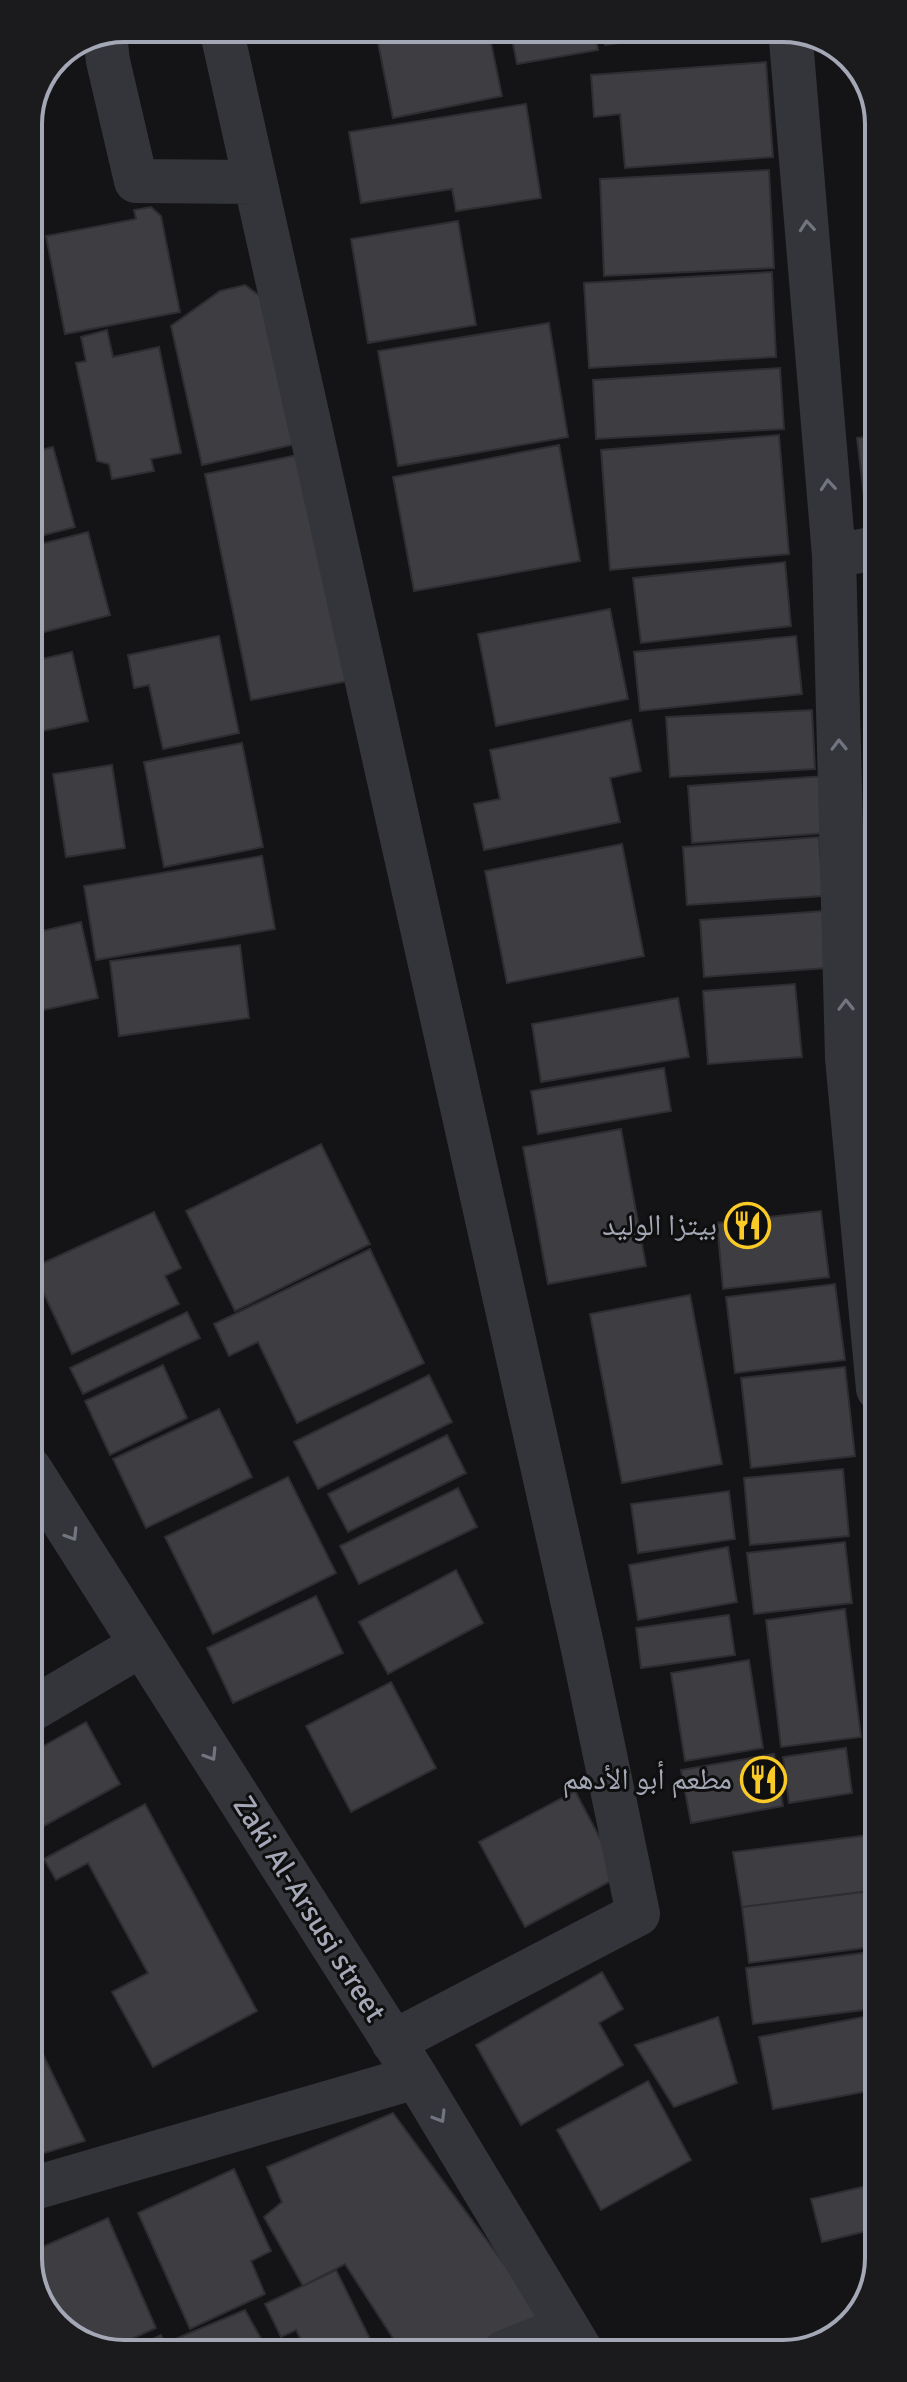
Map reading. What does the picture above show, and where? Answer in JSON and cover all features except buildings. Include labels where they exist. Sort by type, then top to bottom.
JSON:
[{"type":"street","points":[[42,2185],[404,2059],[638,1914],[583,1649],[224,42]]},
{"type":"street","points":[[791,43],[834,556],[865,1118]]},
{"type":"street","points":[[106,45],[136,181],[255,182]]},
{"type":"street","points":[[834,556],[865,550]]},
{"type":"street","name":"Zaki Al-Arsusi street","points":[[42,1488],[404,2059],[575,2339]]},
{"type":"street","points":[[42,1704],[141,1645]]},
{"type":"place","name":"بيتزا الوليد","points":[[748,1225]]},
{"type":"place","name":"مطعم أبو الأدهم","points":[[763,1779]]}]
